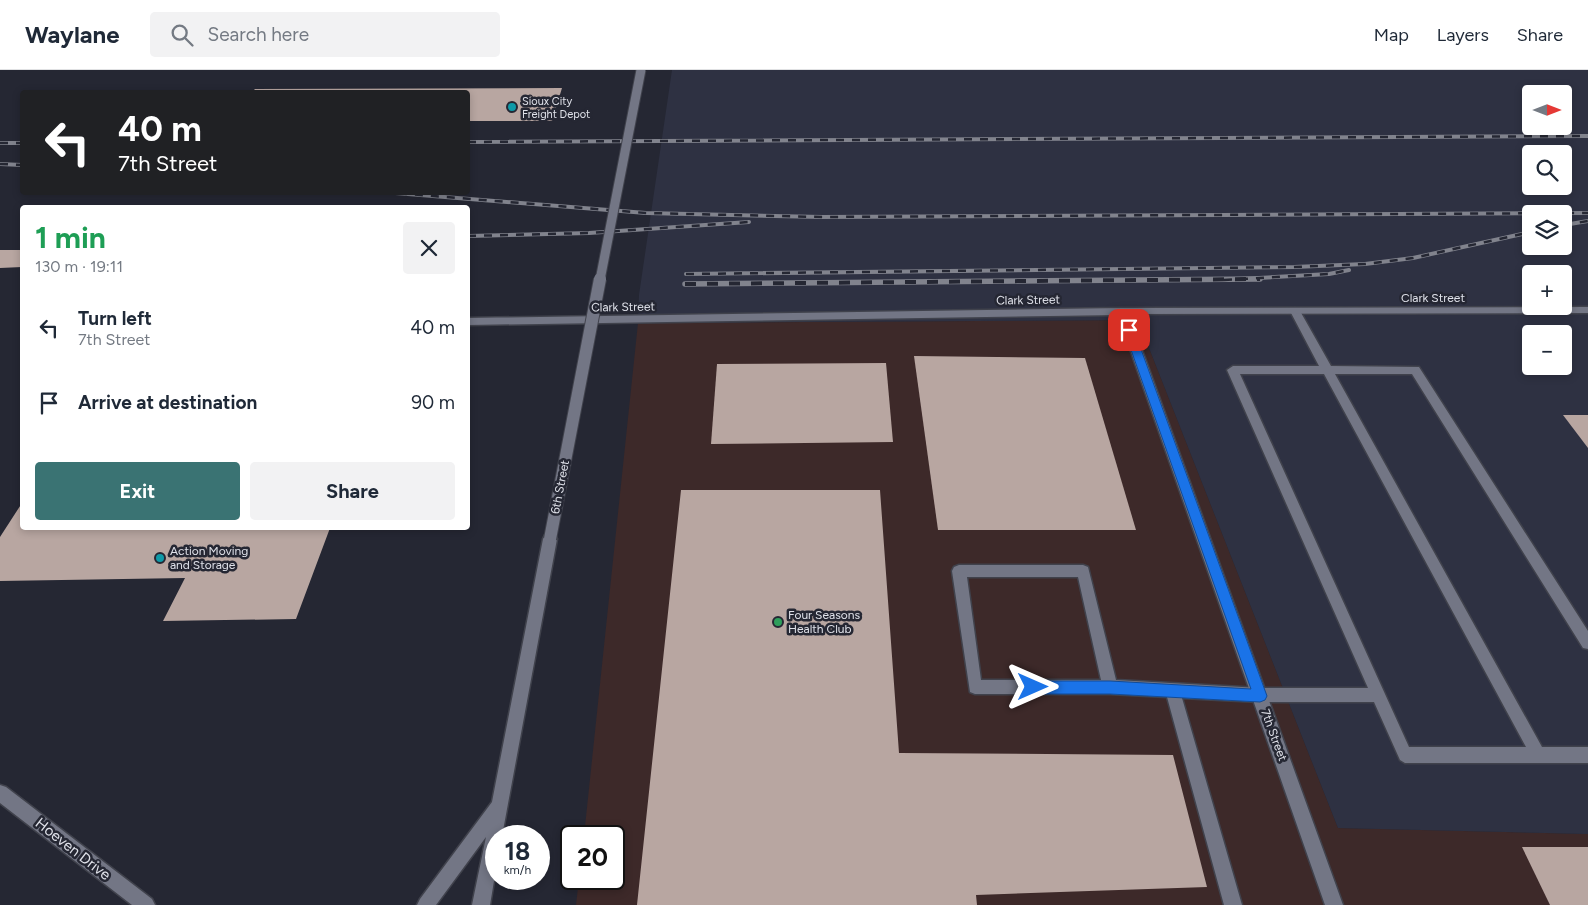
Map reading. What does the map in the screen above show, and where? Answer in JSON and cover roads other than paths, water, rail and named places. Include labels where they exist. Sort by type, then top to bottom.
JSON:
[{"type":"street","name":"6th Street","points":[[481,905],[641,70]]},
{"type":"street","name":"Clark Street","points":[[470,322],[1122,311],[1588,310]]},
{"type":"street","name":"7th Street","points":[[1122,311],[1334,905]]},
{"type":"street","points":[[1295,311],[1538,755]]},
{"type":"street","points":[[1588,643],[1415,370],[1233,370],[1405,755],[1588,754]]},
{"type":"street","points":[[1110,687],[1083,571],[960,571],[975,687],[1110,687],[1260,696],[1378,696]]},
{"type":"street","points":[[1172,690],[1233,905]]},
{"type":"street","name":"Hoeven Drive","points":[[0,793],[146,905]]},
{"type":"street","points":[[426,905],[500,804]]},
{"type":"railway","points":[[470,142],[1588,136]]},
{"type":"railway","points":[[0,143],[20,143]]},
{"type":"railway","points":[[0,164],[20,165]]},
{"type":"railway","points":[[421,195],[646,213],[822,217],[1588,213]]},
{"type":"railway","points":[[1572,224],[1588,221]]},
{"type":"railway","points":[[470,236],[589,233],[749,222]]},
{"type":"railway","points":[[686,274],[1294,267],[1365,264],[1413,258],[1522,234]]},
{"type":"railway","points":[[1238,279],[1329,274],[1349,270]]},
{"type":"railway","points":[[685,284],[1238,279]]},
{"type":"railway","points":[[1224,280],[1238,279]]},
{"type":"railway","points":[[1238,279],[1260,279]]},
{"type":"place","name":"Sioux City Freight Depot","points":[[512,107]]},
{"type":"place","name":"Action Moving and Storage","points":[[160,558]]},
{"type":"place","name":"Four Seasons Health Club","points":[[778,622]]}]
